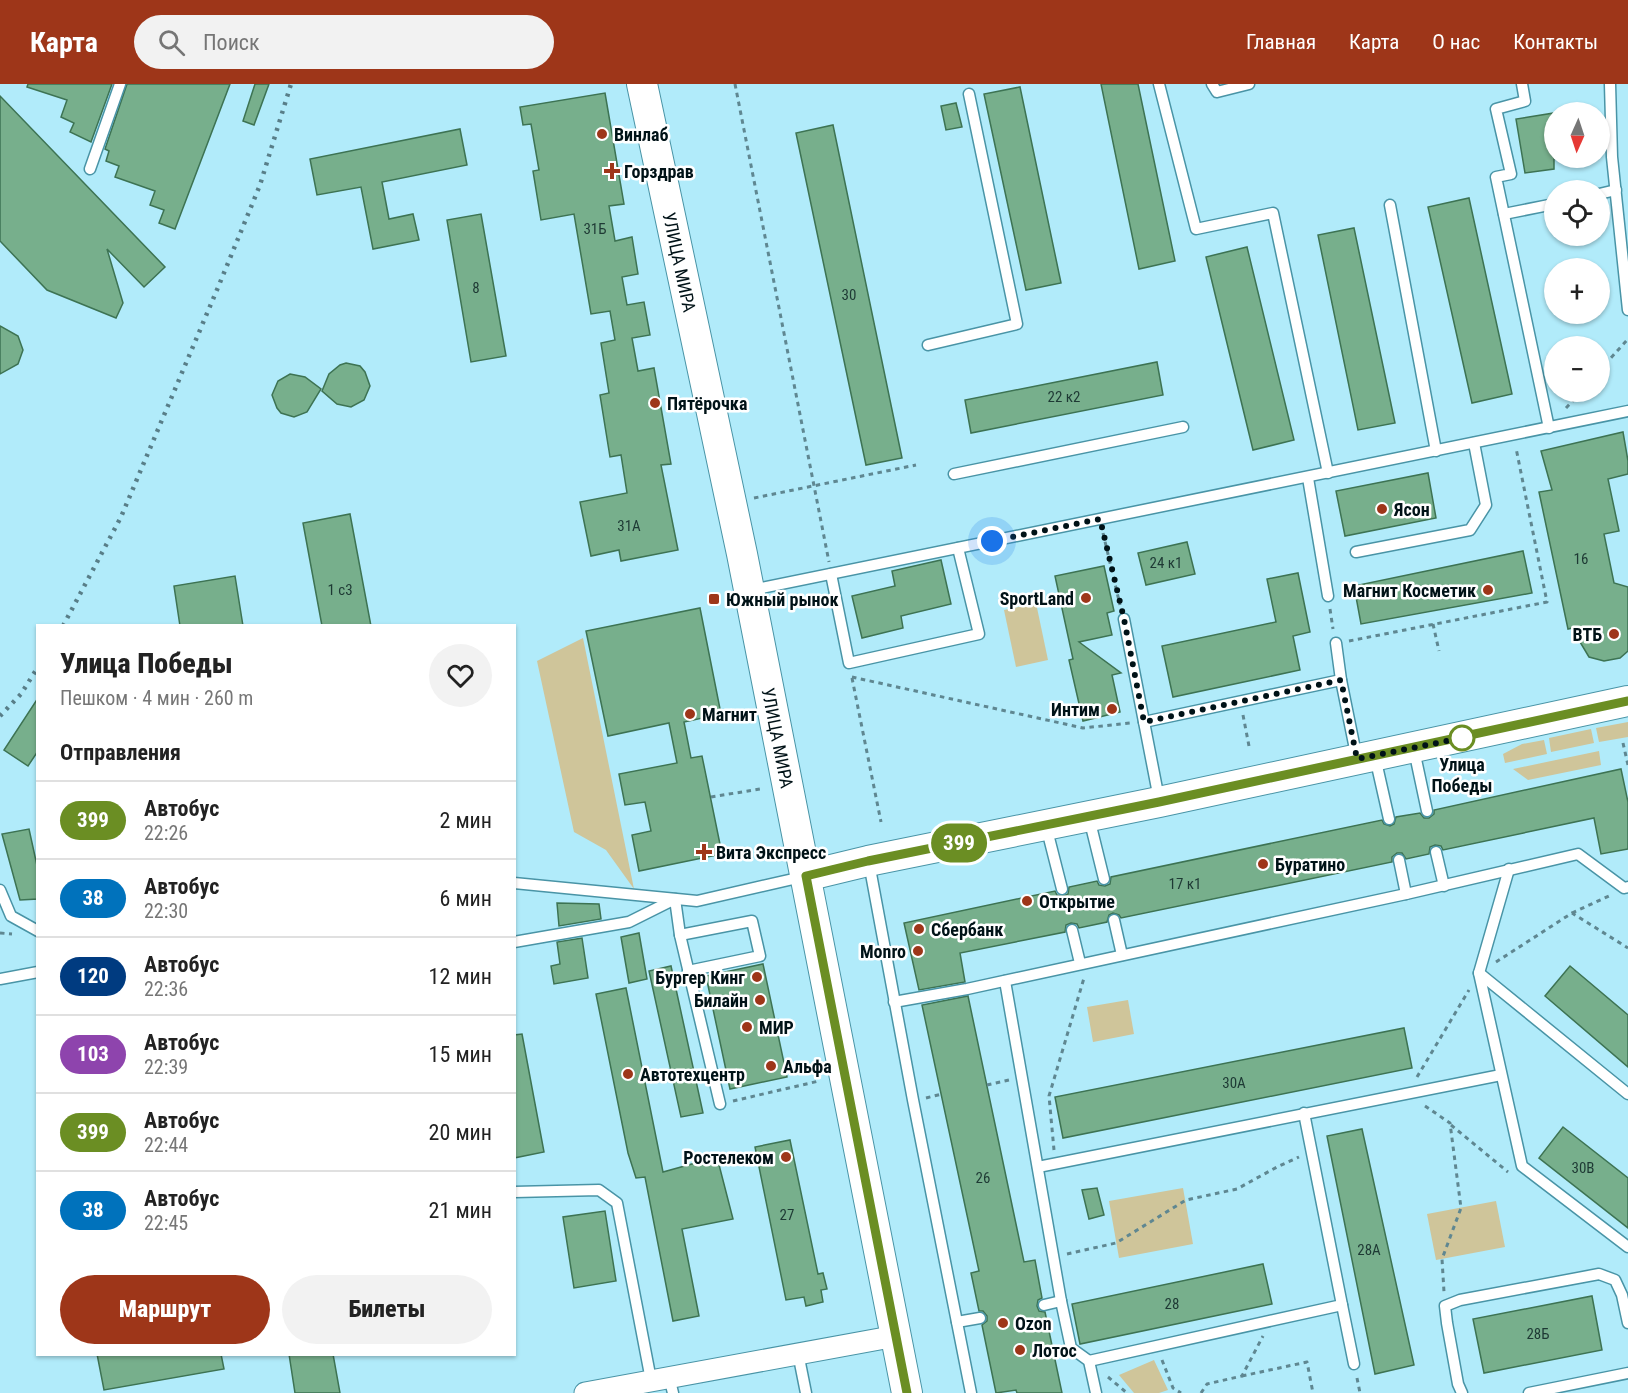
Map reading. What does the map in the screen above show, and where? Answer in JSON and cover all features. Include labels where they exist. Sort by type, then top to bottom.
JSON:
[{"type":"main road","name":"УЛИЦА МИРА","points":[[642,84],[731,502],[907,1393]]},
{"type":"main road","points":[[806,876],[1628,701]]},
{"type":"street","points":[[585,1393],[664,1383],[798,1353],[896,1336]]},
{"type":"lane","points":[[90,169],[120,84]]},
{"type":"lane","points":[[1159,84],[1196,229],[1273,213],[1328,473]]},
{"type":"lane","points":[[1212,84],[1217,92],[1249,84]]},
{"type":"lane","points":[[1522,84],[1525,101],[1496,109],[1511,174],[1496,177],[1548,428]]},
{"type":"lane","points":[[1610,84],[1612,157],[1628,310]]},
{"type":"lane","points":[[928,345],[1017,324],[969,94]]},
{"type":"lane","points":[[1610,191],[1616,190]]},
{"type":"lane","points":[[1390,205],[1436,451]]},
{"type":"lane","points":[[1504,214],[1544,206]]},
{"type":"lane","points":[[749,591],[1628,411]]},
{"type":"lane","points":[[954,474],[1183,427]]},
{"type":"lane","points":[[1356,552],[1470,530],[1486,505],[1474,443]]},
{"type":"lane","points":[[1308,478],[1328,596]]},
{"type":"lane","points":[[831,574],[849,663],[979,634],[958,548]]},
{"type":"lane","points":[[1124,619],[1159,802]]},
{"type":"lane","points":[[1336,643],[1341,680],[1389,819]]},
{"type":"lane","points":[[1144,722],[1341,680]]},
{"type":"lane","points":[[1414,748],[1427,811]]},
{"type":"lane","points":[[1089,816],[1104,879]]},
{"type":"lane","points":[[1046,825],[1062,889]]},
{"type":"lane","points":[[1436,852],[1444,886]]},
{"type":"lane","points":[[894,1002],[1005,981],[1084,962],[1444,886],[1578,854],[1626,887]]},
{"type":"lane","points":[[1399,860],[1406,894]]},
{"type":"lane","points":[[868,861],[971,1393]]},
{"type":"lane","points":[[1509,869],[1479,973],[1522,1166],[1628,1247]]},
{"type":"lane","points":[[516,883],[697,901],[806,876]]},
{"type":"lane","points":[[0,890],[11,916],[36,930]]},
{"type":"lane","points":[[675,899],[680,935],[720,1104]]},
{"type":"lane","points":[[516,942],[629,922],[675,899]]},
{"type":"lane","points":[[1114,920],[1122,955]]},
{"type":"lane","points":[[680,935],[752,921],[760,957],[688,970]]},
{"type":"lane","points":[[1072,930],[1084,962]]},
{"type":"lane","points":[[0,979],[36,972]]},
{"type":"lane","points":[[1479,973],[1628,1094]]},
{"type":"lane","points":[[1005,981],[1071,1347],[1089,1361],[1096,1393]]},
{"type":"lane","points":[[1038,1167],[1501,1075]]},
{"type":"lane","points":[[1304,1113],[1354,1364]]},
{"type":"lane","points":[[516,1192],[599,1190],[617,1203],[664,1383]]},
{"type":"lane","points":[[1462,1393],[1458,1384],[1446,1323],[1445,1306],[1460,1300],[1599,1274],[1615,1280],[1622,1295],[1628,1323]]},
{"type":"lane","points":[[1044,1305],[1061,1301]]},
{"type":"lane","points":[[1089,1361],[1342,1305]]},
{"type":"lane","points":[[957,1322],[980,1318]]},
{"type":"lane","points":[[798,1353],[806,1393]]},
{"type":"lane","points":[[1529,1393],[1628,1373]]},
{"type":"path","points":[[735,84],[831,574]]},
{"type":"path","points":[[1610,359],[1628,339]]},
{"type":"path","points":[[1336,643],[1547,602],[1513,435]]},
{"type":"path","points":[[731,502],[916,465]]},
{"type":"path","points":[[1100,519],[1124,619]]},
{"type":"path","points":[[1331,614],[1333,628]]},
{"type":"path","points":[[1433,624],[1439,651]]},
{"type":"path","points":[[849,663],[881,822]]},
{"type":"path","points":[[852,678],[1083,728],[1144,722]]},
{"type":"path","points":[[1239,701],[1249,746]]},
{"type":"path","points":[[1623,743],[1628,765]]},
{"type":"path","points":[[711,798],[760,789]]},
{"type":"path","points":[[1512,1175],[1408,1093],[1479,973],[1572,913],[1626,887]]},
{"type":"path","points":[[1572,913],[1628,948]]},
{"type":"path","points":[[1055,1163],[1049,1096],[1084,962]]},
{"type":"path","points":[[987,1085],[1022,1077]]},
{"type":"path","points":[[720,1104],[819,1080]]},
{"type":"path","points":[[1445,1306],[1442,1259],[1461,1208],[1449,1124]]},
{"type":"path","points":[[1053,1257],[1116,1243],[1185,1200],[1237,1189],[1312,1151]]},
{"type":"path","points":[[1242,1376],[1272,1321]]},
{"type":"path","points":[[1156,1345],[1173,1388],[1181,1393]]},
{"type":"path","points":[[1201,1393],[1207,1384],[1307,1362],[1313,1393]]},
{"type":"shaded area","points":[[1036,603],[1048,660],[1016,667],[1004,610]]},
{"type":"shaded area","points":[[583,638],[634,889],[606,850],[574,832],[537,661]]},
{"type":"shaded area","points":[[1628,722],[1628,737],[1599,742],[1596,728]]},
{"type":"shaded area","points":[[1591,729],[1594,743],[1551,752],[1549,738]]},
{"type":"shaded area","points":[[1544,740],[1547,754],[1505,763],[1503,754],[1522,744]]},
{"type":"shaded area","points":[[1599,751],[1601,765],[1528,780],[1513,769]]},
{"type":"shaded area","points":[[1128,1000],[1134,1034],[1093,1042],[1087,1007]]},
{"type":"shaded area","points":[[1183,1188],[1193,1244],[1119,1258],[1109,1201]]},
{"type":"shaded area","points":[[1496,1201],[1505,1247],[1436,1260],[1427,1214]]},
{"type":"shaded area","points":[[1154,1360],[1168,1390],[1159,1393],[1134,1393],[1119,1375]]},
{"type":"building","points":[[28,84],[112,84],[91,142],[70,132],[74,123],[61,117],[67,100],[27,87]]},
{"type":"building","points":[[127,84],[230,84],[175,229],[159,223],[164,210],[150,205],[155,191],[115,177],[119,166],[106,161],[109,151],[105,149]]},
{"type":"building","points":[[255,84],[269,84],[254,125],[243,121]]},
{"type":"building","points":[[1101,84],[1138,84],[1175,261],[1139,269]]},
{"type":"building","points":[[1020,87],[1061,283],[1026,290],[984,94]]},
{"type":"building","points":[[605,93],[624,204],[609,206],[615,241],[632,237],[638,274],[622,277],[627,305],[644,302],[650,335],[632,338],[638,371],[654,368],[671,464],[661,465],[678,550],[621,561],[619,550],[591,556],[580,502],[627,493],[621,455],[610,457],[600,395],[609,393],[601,343],[615,340],[610,311],[591,314],[574,214],[541,220],[533,171],[539,170],[531,124],[523,125],[520,107]]},
{"type":"building","points":[[0,96],[165,267],[144,287],[107,249],[123,303],[116,318],[47,290],[0,241]]},
{"type":"building","points":[[956,103],[962,127],[946,130],[941,106]]},
{"type":"building","points":[[1544,115],[1544,168],[1554,169],[1525,173],[1516,119]]},
{"type":"building","points":[[833,125],[902,458],[866,465],[796,133]]},
{"type":"building","points":[[460,129],[467,165],[382,182],[389,219],[413,214],[419,240],[373,249],[361,187],[317,195],[310,159]]},
{"type":"building","points":[[1469,198],[1512,394],[1472,403],[1428,207]]},
{"type":"building","points":[[481,214],[506,356],[471,362],[447,220]]},
{"type":"building","points":[[1354,228],[1395,423],[1358,430],[1318,235]]},
{"type":"building","points":[[1247,247],[1294,440],[1253,450],[1206,257]]},
{"type":"building","points":[[0,326],[18,336],[23,350],[18,364],[0,374]]},
{"type":"building","points":[[1157,362],[1163,395],[971,433],[965,400]]},
{"type":"building","points":[[346,363],[360,366],[370,386],[364,400],[351,407],[337,404],[322,391],[329,374]]},
{"type":"building","points":[[290,374],[305,377],[321,389],[307,412],[294,417],[281,413],[272,395],[278,381]]},
{"type":"building","points":[[1623,432],[1628,474],[1608,479],[1619,531],[1604,534],[1614,583],[1628,587],[1628,651],[1620,658],[1604,661],[1589,657],[1580,642],[1577,627],[1568,629],[1539,492],[1552,490],[1541,451]]},
{"type":"building","points":[[1428,473],[1436,518],[1345,536],[1336,491]]},
{"type":"building","points":[[350,514],[371,624],[322,624],[303,523]]},
{"type":"building","points":[[1187,542],[1195,574],[1146,585],[1138,553]]},
{"type":"building","points":[[1523,551],[1532,593],[1361,624],[1354,586]]},
{"type":"building","points":[[941,560],[951,604],[901,616],[903,628],[862,638],[852,596],[895,586],[892,571]]},
{"type":"building","points":[[1104,566],[1114,611],[1107,613],[1112,635],[1079,642],[1121,673],[1112,675],[1120,712],[1083,721],[1069,660],[1073,659],[1055,576]]},
{"type":"building","points":[[1298,573],[1310,632],[1293,636],[1300,670],[1173,697],[1162,646],[1276,622],[1267,579]]},
{"type":"building","points":[[235,576],[243,624],[180,624],[174,586]]},
{"type":"building","points":[[700,608],[721,714],[684,722],[691,758],[702,756],[722,854],[639,871],[632,835],[651,831],[645,802],[625,805],[619,774],[677,763],[669,723],[608,736],[586,631]]},
{"type":"building","points":[[36,701],[36,754],[28,766],[4,750]]},
{"type":"building","points":[[1621,769],[1628,802],[1628,849],[1601,854],[1594,818],[1443,850],[1441,846],[1435,845],[1430,847],[1429,854],[1406,859],[1402,853],[1397,853],[1392,857],[1392,862],[1121,918],[1113,913],[1109,915],[1107,922],[1079,928],[1077,924],[1071,923],[1066,925],[1065,932],[960,953],[965,982],[919,990],[904,923],[1055,891],[1057,895],[1063,896],[1068,894],[1069,887],[1097,881],[1099,885],[1105,886],[1110,884],[1111,877],[1382,820],[1384,824],[1390,826],[1394,824],[1396,817],[1420,813],[1424,818],[1429,818],[1434,814],[1434,810]]},
{"type":"building","points":[[29,829],[36,861],[36,899],[20,900],[2,834]]},
{"type":"building","points":[[557,903],[599,904],[601,919],[559,926]]},
{"type":"building","points":[[639,933],[647,979],[629,983],[621,937]]},
{"type":"building","points":[[582,938],[588,978],[554,984],[551,966],[560,964],[557,942]]},
{"type":"building","name":"МИР","points":[[763,964],[787,1077],[730,1089],[706,976]]},
{"type":"building","points":[[671,966],[703,1113],[681,1117],[649,971]]},
{"type":"building","points":[[1570,966],[1628,1015],[1628,1067],[1545,996]]},
{"type":"building","points":[[626,988],[663,1172],[717,1157],[733,1219],[682,1229],[699,1316],[673,1321],[645,1177],[636,1178],[628,1153],[596,994]]},
{"type":"building","points":[[968,996],[1024,1262],[1035,1260],[1042,1298],[1038,1300],[1037,1306],[1039,1311],[1045,1312],[1062,1393],[1017,1393],[1016,1390],[996,1393],[982,1325],[987,1321],[987,1316],[983,1311],[979,1311],[971,1273],[979,1271],[922,1005]]},
{"type":"building","points":[[1404,1028],[1412,1068],[1063,1138],[1055,1097]]},
{"type":"building","points":[[522,1034],[544,1152],[516,1158],[516,1035]]},
{"type":"building","points":[[1563,1127],[1628,1178],[1628,1228],[1539,1158]]},
{"type":"building","points":[[1362,1129],[1414,1365],[1375,1374],[1327,1136]]},
{"type":"building","points":[[790,1140],[818,1274],[823,1273],[827,1289],[821,1290],[823,1302],[806,1306],[804,1297],[786,1300],[755,1147]]},
{"type":"building","points":[[1097,1188],[1104,1215],[1089,1219],[1082,1190]]},
{"type":"building","points":[[605,1211],[616,1281],[574,1288],[563,1217]]},
{"type":"building","points":[[1263,1264],[1272,1304],[1080,1344],[1072,1304]]},
{"type":"building","points":[[1592,1296],[1602,1350],[1484,1373],[1473,1319]]},
{"type":"building","points":[[97,1356],[221,1356],[224,1369],[104,1390]]},
{"type":"building","points":[[289,1356],[333,1356],[340,1393],[295,1393]]},
{"type":"railway","points":[[64,624],[121,517],[219,285],[260,185],[291,84]]},
{"type":"railway","points":[[0,716],[21,694],[36,670]]},
{"type":"bus line","name":"399","points":[[907,1393],[806,876],[1628,701]]},
{"type":"place","name":"Винлаб","points":[[602,134]]},
{"type":"place","name":"Горздрав","points":[[612,171]]},
{"type":"place","name":"Пятёрочка","points":[[655,403]]},
{"type":"place","name":"Ясон","points":[[1382,509]]},
{"type":"place","name":"Магнит Косметик","points":[[1488,590]]},
{"type":"place","name":"SportLand","points":[[1086,598]]},
{"type":"place","name":"Южный рынок","points":[[714,599]]},
{"type":"place","name":"ВТБ","points":[[1614,634]]},
{"type":"place","name":"Интим","points":[[1112,709]]},
{"type":"place","name":"Магнит","points":[[690,714]]},
{"type":"place","name":"Улица Победы","points":[[1462,738]]},
{"type":"place","name":"Вита Экспресс","points":[[704,852]]},
{"type":"place","name":"Буратино","points":[[1263,864]]},
{"type":"place","name":"Открытие","points":[[1027,901]]},
{"type":"place","name":"Сбербанк","points":[[919,929]]},
{"type":"place","name":"Monro","points":[[918,951]]},
{"type":"place","name":"Бургер Кинг","points":[[757,977]]},
{"type":"place","name":"Билайн","points":[[760,1000]]},
{"type":"place","name":"МИР","points":[[747,1027]]},
{"type":"place","name":"Альфа","points":[[771,1066]]},
{"type":"place","name":"Автотехцентр","points":[[628,1074]]},
{"type":"place","name":"Ростелеком","points":[[786,1157]]},
{"type":"place","name":"Ozon","points":[[1003,1323]]},
{"type":"place","name":"Лотос","points":[[1020,1350]]},
{"type":"route","points":[[992,541],[1100,519],[1124,619],[1144,722],[1341,680],[1357,759],[1462,738]]}]
